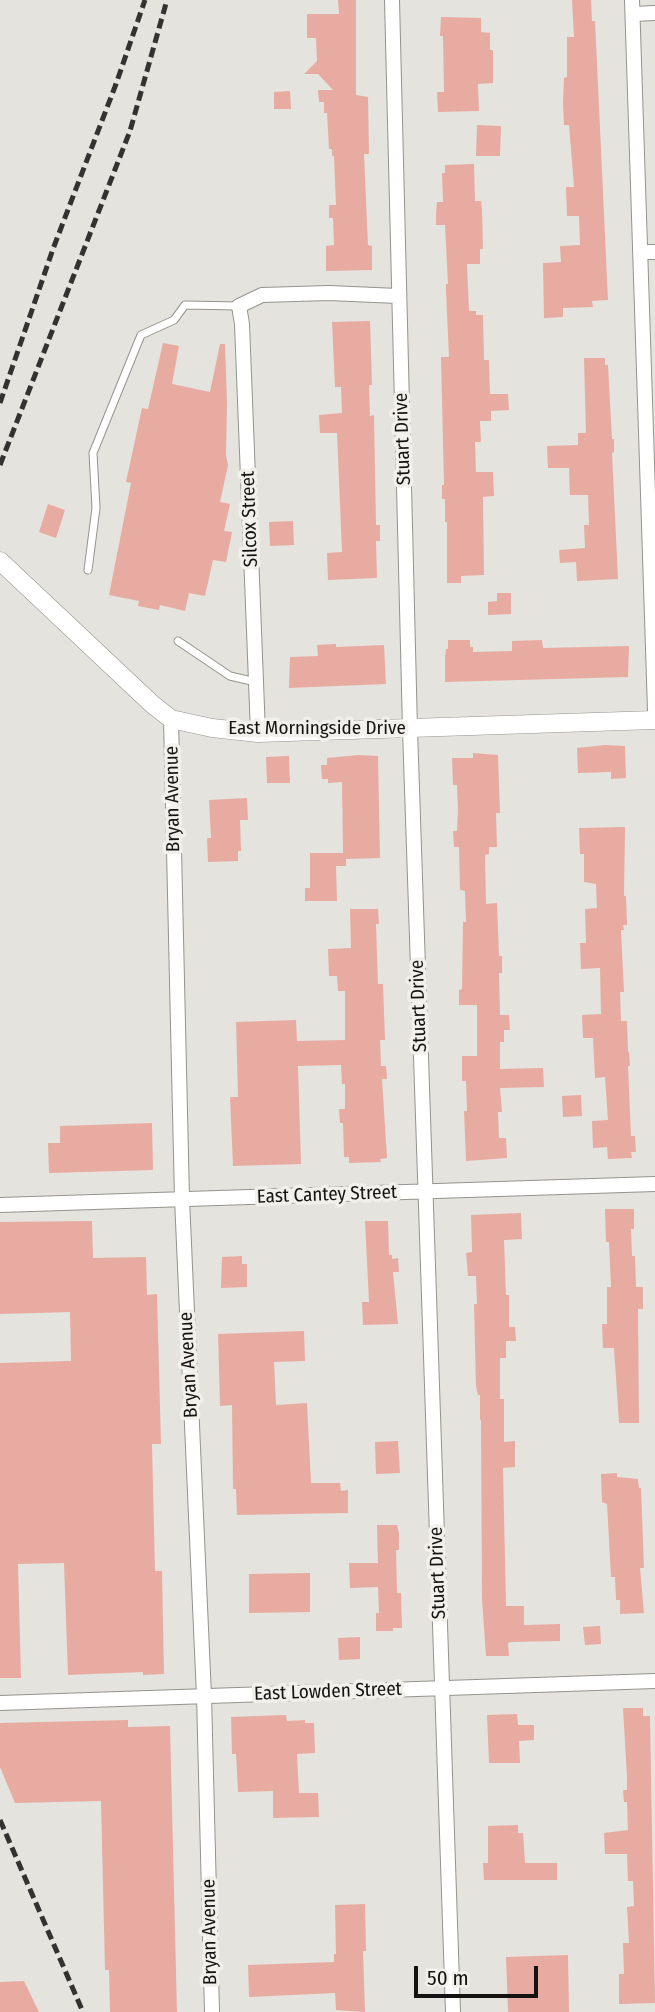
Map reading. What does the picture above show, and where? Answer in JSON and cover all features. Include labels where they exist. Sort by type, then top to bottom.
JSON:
[{"type":"street","name":"Stuart Drive","points":[[392,0],[410,729],[453,2012]]},
{"type":"street","points":[[655,13],[632,7],[648,252],[655,710]]},
{"type":"street","points":[[239,306],[262,295],[329,293],[398,296]]},
{"type":"street","name":"Silcox Street","points":[[239,306],[242,324],[258,733]]},
{"type":"street","name":"East Morningside Drive","points":[[0,561],[171,719],[212,728],[258,733],[655,720]]},
{"type":"street","name":"Bryan Avenue","points":[[171,719],[182,1199],[204,1696],[212,2012]]},
{"type":"street","name":"East Cantey Street","points":[[0,1205],[655,1184]]},
{"type":"street","name":"East Lowden Street","points":[[0,1703],[655,1681]]},
{"type":"lane","points":[[88,570],[96,508],[93,453],[141,335],[174,320],[185,305],[239,306]]},
{"type":"lane","points":[[178,641],[230,676],[256,682]]},
{"type":"building","points":[[338,0],[356,0],[356,95],[368,97],[369,154],[364,154],[368,245],[372,246],[372,270],[326,271],[326,246],[334,245],[333,218],[329,218],[329,205],[336,205],[334,156],[332,149],[329,149],[327,113],[324,113],[324,102],[319,102],[318,90],[333,90],[318,74],[304,74],[317,61],[316,38],[307,38],[307,14],[339,14]]},
{"type":"building","points":[[572,0],[591,0],[592,21],[595,21],[608,300],[592,301],[593,307],[563,308],[563,317],[544,318],[543,263],[561,262],[560,246],[580,245],[579,216],[567,216],[566,187],[574,187],[569,125],[564,125],[563,102],[564,78],[567,77],[567,37],[574,37]]},
{"type":"building","points":[[441,17],[481,18],[481,32],[490,33],[493,83],[478,84],[479,111],[438,112],[437,92],[444,92]]},
{"type":"building","points":[[290,91],[291,109],[274,109],[274,92]]},
{"type":"building","points":[[477,125],[501,126],[500,156],[476,156]]},
{"type":"building","points":[[474,164],[475,201],[481,201],[482,209],[483,249],[480,249],[480,264],[467,264],[469,311],[483,315],[484,360],[489,360],[490,394],[508,394],[509,410],[491,411],[491,421],[480,421],[481,442],[475,442],[476,472],[493,472],[494,496],[483,497],[484,575],[461,576],[461,583],[447,583],[447,522],[445,499],[442,499],[441,357],[449,357],[448,284],[445,225],[436,225],[436,213],[437,202],[443,202],[442,173],[445,173],[445,165]]},
{"type":"building","points":[[370,321],[370,416],[374,415],[376,525],[380,525],[380,541],[376,541],[377,578],[328,580],[327,553],[342,552],[337,433],[320,433],[319,415],[342,413],[341,387],[335,387],[332,322]]},
{"type":"building","points":[[163,343],[179,346],[172,384],[210,392],[220,344],[225,344],[228,465],[220,502],[230,504],[224,531],[232,532],[226,562],[213,560],[205,596],[189,593],[185,611],[160,605],[159,610],[138,606],[139,601],[109,595],[131,483],[126,482],[142,408],[148,409]]},
{"type":"building","points":[[584,358],[605,358],[605,365],[608,365],[614,439],[612,453],[618,579],[577,581],[576,562],[560,563],[559,550],[585,548],[584,525],[589,525],[588,495],[570,495],[569,468],[548,468],[547,446],[578,445],[578,433],[586,433]]},
{"type":"building","points":[[48,504],[65,510],[56,538],[39,532]]},
{"type":"building","points":[[293,521],[294,545],[270,546],[269,522]]},
{"type":"building","points":[[497,593],[511,593],[511,614],[488,615],[488,602],[497,601]]},
{"type":"building","points":[[448,640],[470,640],[473,652],[512,651],[512,641],[542,640],[543,648],[629,646],[628,677],[445,682]]},
{"type":"building","points":[[336,644],[336,647],[384,645],[386,684],[289,688],[290,657],[318,656],[317,645]]},
{"type":"building","points":[[625,746],[626,778],[611,779],[611,772],[578,773],[577,748]]},
{"type":"building","points":[[473,753],[498,755],[500,813],[496,813],[497,847],[489,847],[489,854],[485,855],[486,904],[497,903],[499,956],[502,956],[502,973],[499,973],[500,1015],[509,1015],[510,1030],[504,1030],[504,1042],[500,1042],[500,1069],[543,1068],[544,1087],[500,1088],[502,1112],[498,1112],[499,1138],[506,1138],[507,1158],[466,1161],[466,1081],[462,1081],[462,1056],[477,1056],[477,1005],[459,1005],[459,990],[462,989],[463,922],[466,922],[465,891],[460,890],[459,847],[454,847],[453,831],[457,831],[458,811],[452,758],[473,758]]},
{"type":"building","points":[[289,756],[290,783],[267,783],[266,757]]},
{"type":"building","points":[[378,756],[380,858],[346,859],[346,866],[336,866],[337,901],[305,901],[305,888],[310,888],[310,853],[343,853],[342,782],[328,783],[328,779],[322,779],[321,765],[327,765],[327,758]]},
{"type":"building","points":[[247,798],[248,820],[240,820],[241,851],[238,851],[238,861],[208,862],[207,838],[211,838],[209,800]]},
{"type":"building","points":[[625,827],[624,896],[627,925],[623,925],[624,930],[621,930],[624,992],[620,992],[621,1021],[627,1021],[631,1136],[635,1136],[636,1152],[631,1152],[632,1158],[608,1159],[607,1147],[593,1148],[592,1121],[608,1120],[605,1077],[595,1078],[593,1038],[583,1038],[582,1015],[601,1014],[600,968],[581,969],[580,943],[586,943],[585,909],[597,908],[596,884],[584,882],[584,854],[580,854],[579,828]]},
{"type":"building","points":[[350,909],[378,909],[378,984],[383,984],[385,1040],[380,1040],[381,1066],[386,1066],[387,1079],[382,1079],[387,1158],[380,1159],[381,1162],[349,1163],[349,1157],[344,1157],[343,1123],[340,1123],[339,1109],[345,1109],[345,1084],[342,1084],[341,1065],[298,1066],[301,1164],[233,1166],[230,1097],[238,1097],[236,1022],[296,1020],[297,1041],[345,1040],[345,991],[338,991],[337,976],[329,976],[328,949],[351,948]]},
{"type":"building","points":[[581,1095],[582,1116],[563,1117],[562,1096]]},
{"type":"building","points":[[152,1123],[153,1170],[49,1173],[48,1143],[60,1143],[60,1126]]},
{"type":"building","points":[[605,1209],[634,1209],[634,1229],[631,1229],[632,1256],[635,1256],[636,1287],[643,1287],[643,1309],[638,1309],[639,1423],[619,1423],[614,1348],[603,1348],[602,1324],[607,1324],[607,1287],[611,1287]]},
{"type":"building","points":[[521,1213],[522,1239],[504,1240],[509,1327],[515,1327],[516,1341],[506,1341],[506,1358],[500,1358],[504,1442],[515,1441],[515,1467],[503,1468],[506,1606],[524,1606],[524,1625],[560,1624],[560,1641],[512,1642],[508,1643],[509,1656],[486,1656],[482,1599],[481,1420],[480,1395],[476,1386],[476,1276],[468,1276],[466,1253],[472,1252],[471,1215]]},
{"type":"building","points":[[92,1221],[93,1258],[146,1257],[147,1295],[157,1294],[161,1444],[152,1444],[155,1571],[162,1571],[164,1674],[143,1675],[143,1672],[68,1675],[64,1563],[18,1564],[21,1678],[0,1678],[0,1363],[71,1361],[70,1312],[0,1314],[0,1222]]},
{"type":"building","points":[[365,1221],[388,1221],[389,1255],[392,1255],[392,1259],[398,1258],[399,1272],[393,1272],[398,1324],[363,1325],[362,1302],[369,1302]]},
{"type":"building","points":[[242,1256],[242,1264],[247,1264],[247,1287],[221,1288],[222,1257]]},
{"type":"building","points":[[304,1331],[305,1361],[274,1362],[276,1405],[307,1403],[311,1483],[340,1483],[341,1491],[348,1490],[348,1513],[237,1515],[236,1489],[233,1489],[232,1405],[220,1406],[218,1334]]},
{"type":"building","points":[[398,1441],[400,1473],[376,1474],[375,1442]]},
{"type":"building","points":[[617,1473],[617,1477],[638,1479],[641,1488],[644,1568],[640,1568],[644,1613],[620,1614],[615,1577],[611,1577],[607,1504],[602,1502],[601,1474]]},
{"type":"building","points":[[377,1525],[397,1525],[399,1533],[399,1550],[396,1550],[397,1593],[401,1593],[402,1628],[393,1628],[393,1631],[376,1631],[376,1613],[379,1613],[378,1587],[350,1588],[349,1563],[378,1563]]},
{"type":"building","points":[[310,1573],[310,1612],[249,1613],[249,1574]]},
{"type":"building","points":[[600,1626],[601,1644],[585,1645],[583,1627]]},
{"type":"building","points":[[360,1637],[360,1659],[339,1660],[338,1638]]},
{"type":"building","points":[[623,1708],[643,1708],[643,1716],[650,1716],[655,2003],[619,2004],[619,1974],[624,1974],[623,1943],[629,1943],[627,1907],[634,1906],[633,1881],[628,1881],[627,1854],[605,1854],[604,1833],[628,1830],[627,1802],[624,1802],[623,1790],[627,1790],[627,1777]]},
{"type":"building","points":[[517,1714],[518,1725],[534,1725],[534,1740],[519,1741],[520,1763],[489,1763],[487,1715]]},
{"type":"building","points":[[286,1715],[287,1721],[305,1720],[305,1723],[314,1723],[315,1753],[297,1754],[299,1793],[318,1793],[319,1817],[273,1818],[273,1791],[238,1792],[236,1754],[232,1754],[231,1717]]},
{"type":"building","points":[[128,1720],[128,1727],[170,1726],[177,2012],[110,2012],[109,1970],[105,1970],[101,1801],[15,1803],[0,1767],[0,1723]]},
{"type":"building","points":[[518,1825],[518,1833],[523,1833],[525,1863],[557,1863],[557,1880],[484,1880],[483,1863],[488,1863],[488,1826]]},
{"type":"building","points":[[365,1904],[365,2012],[336,2010],[335,1993],[249,1997],[248,1965],[334,1962],[335,1905]]},
{"type":"building","points":[[568,1955],[569,2012],[508,2012],[506,1957]]},
{"type":"building","points":[[24,1981],[39,2012],[0,2012],[0,1982]]},
{"type":"railway","points":[[0,403],[53,249],[145,0]]},
{"type":"railway","points":[[0,465],[130,131],[167,0]]},
{"type":"railway","points":[[0,1820],[83,2012]]}]
